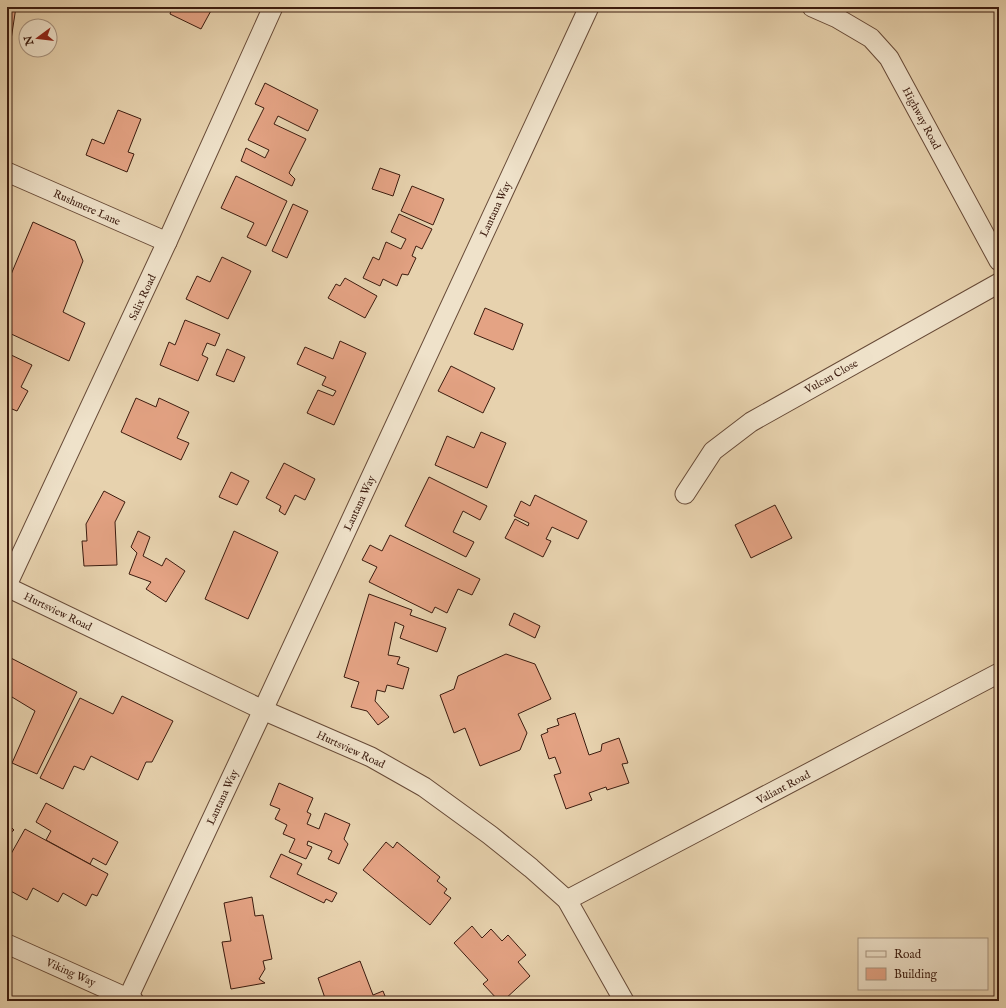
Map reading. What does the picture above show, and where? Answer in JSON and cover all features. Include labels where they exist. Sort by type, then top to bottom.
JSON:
[{"type":"street","name":"Salix Road","points":[[7,586],[167,242],[273,7]]},
{"type":"street","name":"Lantana Way","points":[[131,999],[588,7]]},
{"type":"street","name":"Highway Road","points":[[812,7],[838,18],[871,38],[889,58],[999,261]]},
{"type":"street","name":"Rushmere Lane","points":[[7,172],[167,242]]},
{"type":"street","name":"Vulcan Close","points":[[685,494],[713,451],[751,422],[999,283]]},
{"type":"street","name":"Hurtsview Road","points":[[7,586],[263,710],[371,757],[424,787],[490,835],[568,900],[624,1001]]},
{"type":"street","name":"Valiant Road","points":[[568,900],[999,673]]},
{"type":"street","name":"Viking Way","points":[[7,944],[131,999]]},
{"type":"building","points":[[7,7],[16,7],[9,53],[7,53]]},
{"type":"building","points":[[172,7],[213,7],[201,29],[170,14]]},
{"type":"building","points":[[265,83],[318,110],[308,131],[278,116],[274,124],[306,139],[289,173],[295,179],[292,186],[241,161],[246,148],[265,158],[269,150],[248,140],[264,108],[255,104]]},
{"type":"building","points":[[118,110],[141,119],[128,152],[134,154],[127,172],[86,155],[92,139],[104,144]]},
{"type":"building","points":[[380,168],[400,175],[393,196],[372,189]]},
{"type":"building","points":[[236,176],[287,201],[266,246],[247,237],[254,223],[221,208]]},
{"type":"building","points":[[412,186],[444,199],[433,225],[401,211]]},
{"type":"building","points":[[293,204],[308,211],[287,258],[272,251]]},
{"type":"building","points":[[399,214],[432,229],[422,249],[416,246],[412,256],[416,258],[408,275],[402,274],[397,286],[383,279],[380,286],[363,278],[373,257],[379,260],[386,242],[401,249],[406,239],[391,232]]},
{"type":"building","points":[[33,222],[75,241],[83,261],[63,312],[85,323],[69,361],[7,332],[7,284]]},
{"type":"building","points":[[222,257],[251,271],[228,319],[186,299],[197,276],[210,282]]},
{"type":"building","points":[[345,278],[377,296],[365,318],[328,298],[336,284],[340,286]]},
{"type":"building","points":[[485,308],[523,324],[513,350],[474,334]]},
{"type":"building","points":[[185,320],[220,334],[215,346],[207,343],[202,355],[208,358],[198,381],[160,365],[169,342],[175,345]]},
{"type":"building","points":[[340,341],[366,353],[334,425],[307,413],[318,390],[333,396],[336,391],[322,385],[326,377],[297,364],[305,347],[333,359]]},
{"type":"building","points":[[227,349],[245,357],[234,382],[216,375]]},
{"type":"building","points":[[7,353],[32,365],[21,387],[28,391],[17,411],[7,407]]},
{"type":"building","points":[[451,366],[495,388],[483,413],[438,391]]},
{"type":"building","points":[[136,398],[156,407],[159,398],[189,412],[177,438],[189,443],[181,460],[121,432]]},
{"type":"building","points":[[481,432],[506,443],[487,488],[435,465],[447,436],[474,448]]},
{"type":"building","points":[[284,463],[315,479],[305,500],[295,495],[285,515],[279,511],[281,506],[266,498]]},
{"type":"building","points":[[231,472],[249,481],[237,505],[219,497]]},
{"type":"building","points":[[429,477],[487,506],[480,520],[463,511],[453,532],[474,542],[466,557],[405,526]]},
{"type":"building","points":[[104,491],[125,502],[115,522],[117,565],[84,566],[82,541],[87,541],[86,524]]},
{"type":"building","points":[[535,495],[587,521],[578,539],[552,527],[546,539],[551,541],[543,557],[505,538],[515,519],[528,526],[529,523],[514,516],[521,501],[530,506]]},
{"type":"building","points":[[775,505],[792,538],[751,558],[735,525]]},
{"type":"building","points":[[138,531],[150,537],[143,556],[162,566],[166,558],[185,571],[166,602],[146,589],[151,582],[129,574],[137,553],[131,547]]},
{"type":"building","points":[[234,531],[278,552],[248,619],[205,599]]},
{"type":"building","points":[[390,535],[480,579],[472,595],[458,589],[447,613],[435,607],[432,613],[369,582],[377,567],[362,560],[370,545],[382,551]]},
{"type":"building","points":[[369,594],[412,610],[410,615],[446,628],[437,652],[400,638],[404,626],[395,622],[388,655],[400,657],[397,664],[409,668],[403,689],[387,685],[385,692],[377,690],[375,701],[389,717],[378,725],[367,711],[351,707],[359,682],[344,677]]},
{"type":"building","points":[[514,613],[540,626],[535,638],[509,625]]},
{"type":"building","points":[[506,654],[535,664],[551,699],[518,714],[527,733],[520,750],[480,766],[465,728],[454,733],[440,695],[454,689],[458,676]]},
{"type":"building","points":[[7,656],[77,692],[37,774],[12,763],[35,711],[7,694]]},
{"type":"building","points":[[122,696],[173,721],[152,762],[146,762],[138,780],[91,756],[84,770],[74,766],[63,789],[40,778],[80,698],[113,714]]},
{"type":"building","points":[[575,713],[589,755],[601,751],[602,744],[619,738],[628,763],[622,764],[629,783],[607,790],[606,787],[589,793],[592,800],[566,809],[554,775],[561,773],[555,757],[549,759],[541,735],[548,732],[547,729],[559,725],[557,719]]},
{"type":"building","points":[[279,783],[313,798],[307,812],[311,814],[307,824],[319,829],[325,813],[350,824],[344,839],[348,844],[339,864],[328,859],[332,851],[308,841],[307,845],[312,847],[306,859],[289,852],[295,839],[283,834],[287,825],[275,819],[280,809],[270,805]]},
{"type":"building","points":[[46,803],[118,842],[106,865],[93,858],[90,864],[46,840],[51,831],[36,822]]},
{"type":"building","points":[[7,823],[14,830],[7,836]]},
{"type":"building","points":[[25,829],[108,874],[97,896],[92,894],[86,906],[63,893],[58,902],[33,888],[27,900],[7,889],[7,874],[9,869],[7,868],[7,861]]},
{"type":"building","points":[[386,842],[393,848],[397,842],[440,877],[437,881],[447,889],[444,893],[451,898],[430,925],[363,870]]},
{"type":"building","points":[[281,854],[302,864],[297,874],[337,893],[332,902],[326,899],[324,903],[270,877]]},
{"type":"building","points":[[252,897],[255,916],[263,915],[272,959],[263,961],[265,969],[259,979],[265,983],[231,989],[222,942],[231,941],[224,903]]},
{"type":"building","points":[[472,926],[482,938],[491,929],[502,941],[508,935],[526,955],[518,962],[530,976],[503,1001],[499,1001],[483,984],[488,980],[454,943]]},
{"type":"building","points":[[360,961],[373,995],[383,991],[387,1001],[326,1001],[318,978]]}]
